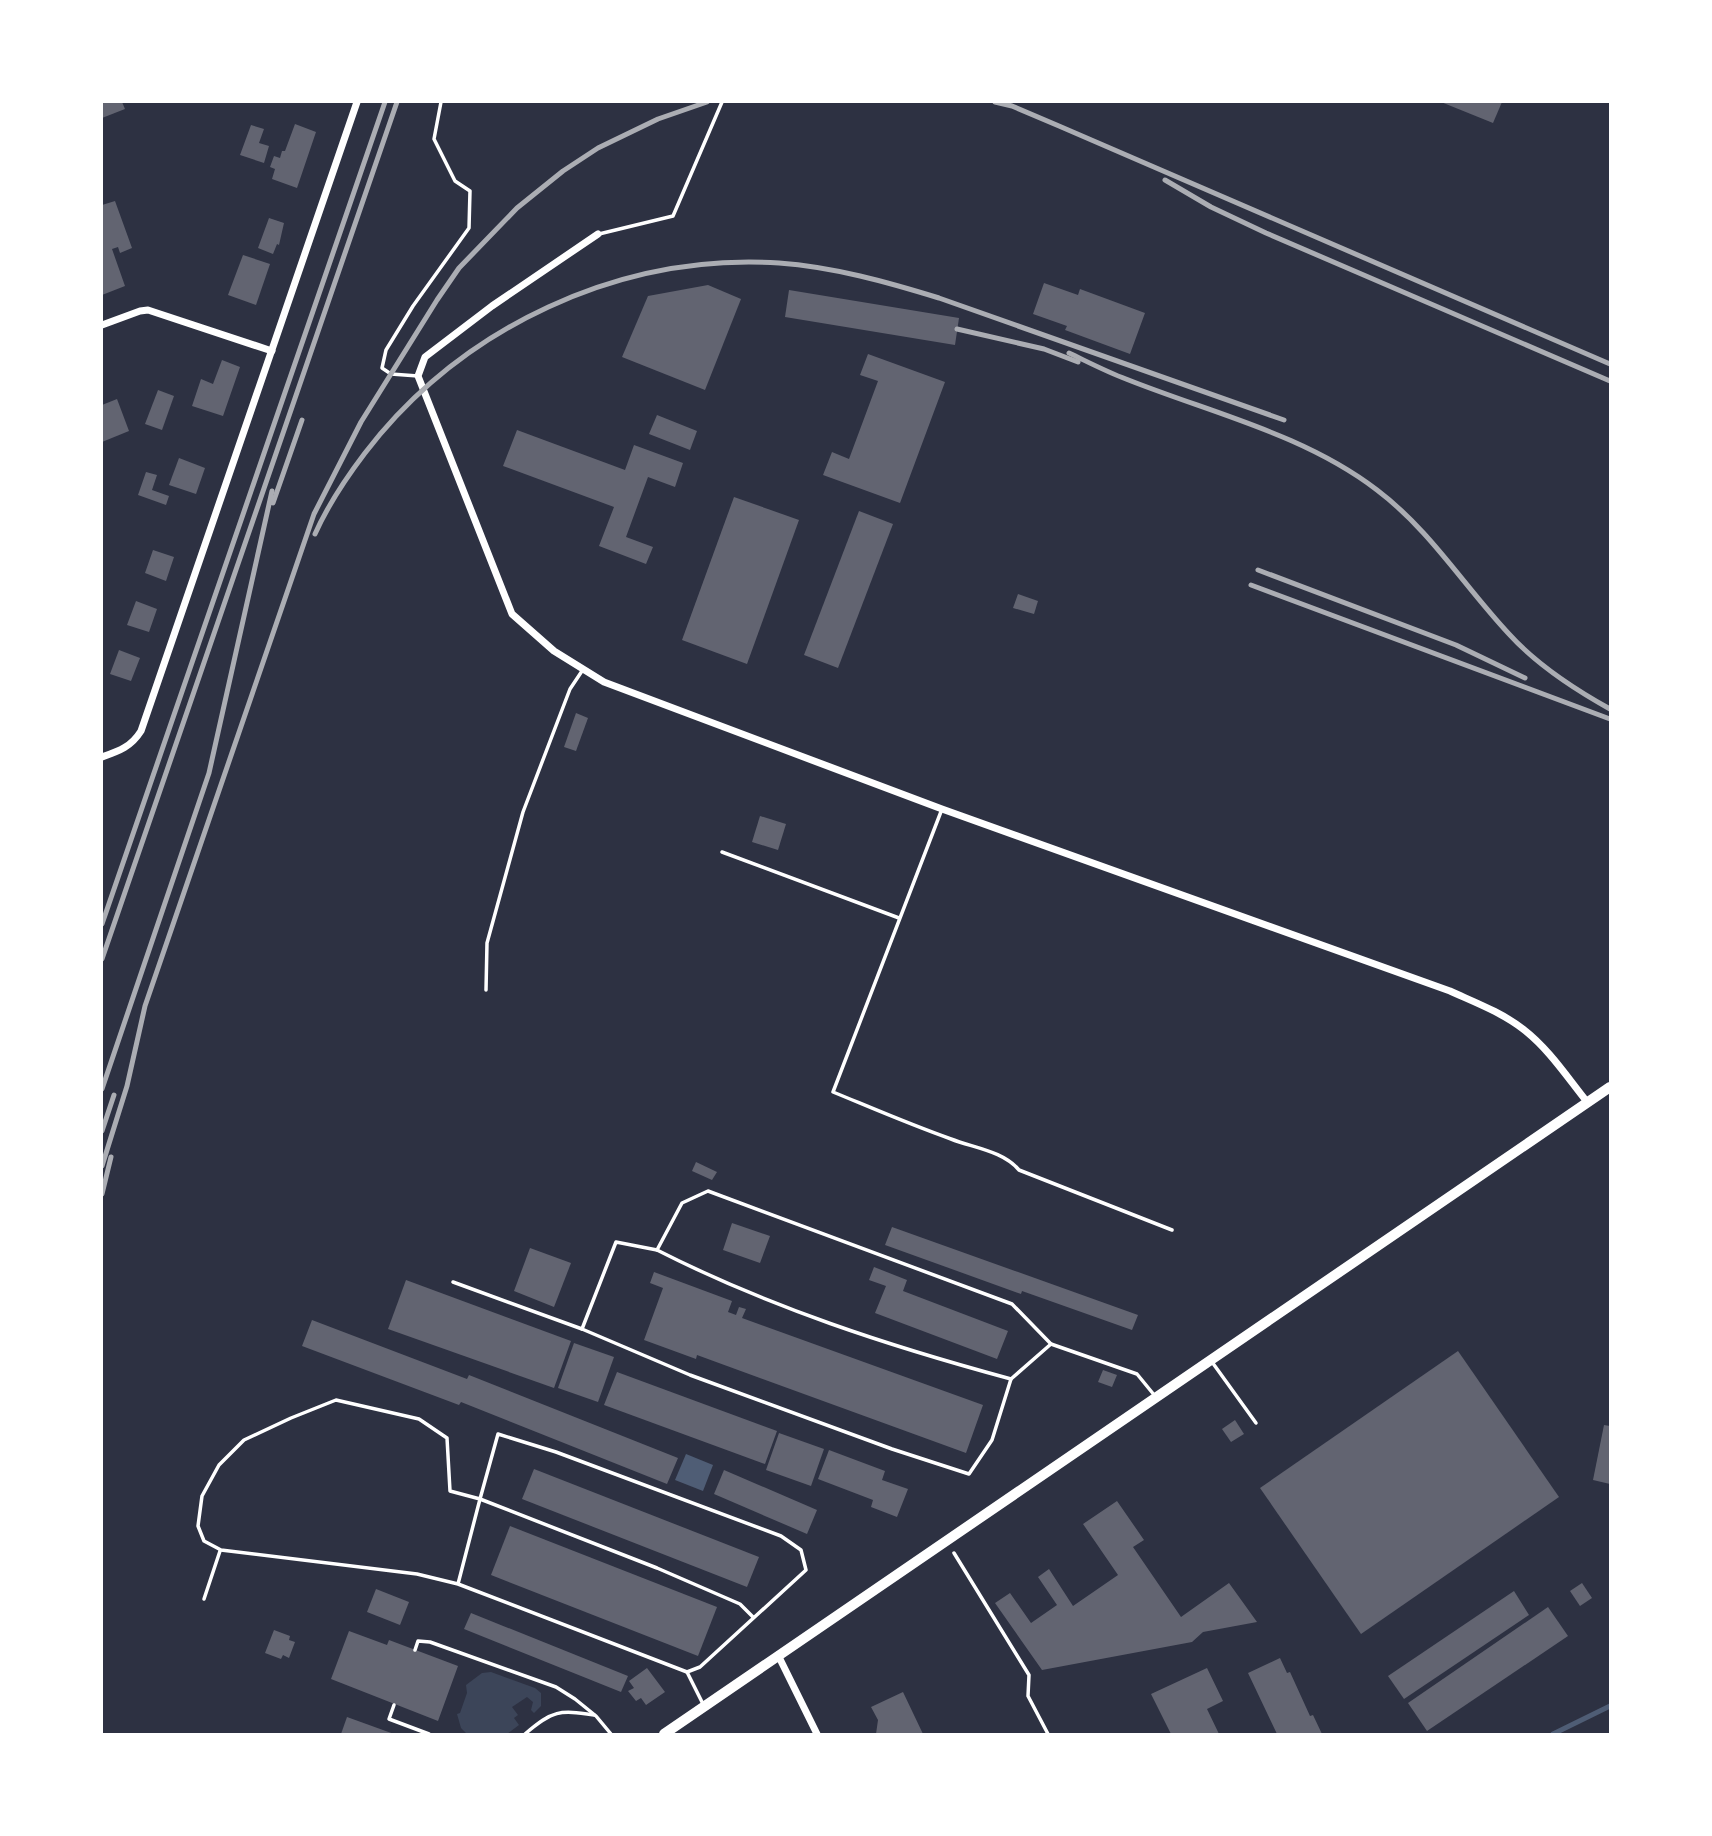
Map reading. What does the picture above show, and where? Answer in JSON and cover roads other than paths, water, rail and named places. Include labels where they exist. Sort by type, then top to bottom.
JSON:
[{"type":"street","points":[[102,757],[124,749],[134,742],[141,732],[357,102]]},
{"type":"street","points":[[598,234],[492,306],[425,357],[418,376],[512,614],[554,651],[604,682],[942,809],[1450,991],[1521,1027],[1533,1037],[1588,1103]]},
{"type":"street","points":[[102,325],[148,310],[272,351]]},
{"type":"street","points":[[664,1734],[1611,1087]]},
{"type":"street","points":[[778,1655],[817,1734]]},
{"type":"lane","points":[[418,376],[391,374],[382,368],[386,350],[413,306],[469,228],[470,191],[455,181],[434,139],[441,102]]},
{"type":"lane","points":[[598,234],[673,216],[722,102]]},
{"type":"lane","points":[[485,990],[486,943],[523,812],[570,689],[583,669]]},
{"type":"lane","points":[[942,809],[833,1092],[1012,1161],[1019,1170],[1172,1230]]},
{"type":"lane","points":[[722,852],[899,918]]},
{"type":"lane","points":[[657,1250],[682,1203],[708,1191],[1012,1304],[1051,1344],[1137,1374],[1156,1398]]},
{"type":"lane","points":[[582,1329],[616,1242],[657,1250],[716,1280],[904,1349],[1010,1379]]},
{"type":"lane","points":[[453,1282],[582,1329],[716,1384],[892,1449],[969,1474],[992,1440],[1010,1379],[1051,1344]]},
{"type":"lane","points":[[1211,1361],[1256,1423]]},
{"type":"lane","points":[[458,1584],[480,1499],[498,1434],[556,1452],[781,1536],[801,1550],[806,1570],[700,1667],[687,1672],[458,1584],[417,1574],[221,1550],[204,1541],[198,1526],[202,1496],[219,1465],[244,1440],[336,1400],[419,1419],[447,1437],[450,1491],[480,1499],[645,1563],[740,1604],[753,1617]]},
{"type":"lane","points":[[204,1599],[221,1550]]},
{"type":"lane","points":[[415,1650],[418,1641],[430,1642],[556,1687],[596,1716],[611,1734]]},
{"type":"lane","points":[[687,1672],[704,1706]]},
{"type":"lane","points":[[394,1705],[389,1719],[429,1734]]},
{"type":"lane","points":[[525,1734],[543,1718],[564,1711],[596,1716]]},
{"type":"waterway","points":[[1553,1734],[1610,1706]]},
{"type":"railway","points":[[102,924],[385,102]]},
{"type":"railway","points":[[102,959],[397,102]]},
{"type":"railway","points":[[102,1166],[127,1086],[145,1006],[314,514],[361,422],[459,268],[517,208],[563,171],[598,148],[658,119],[707,102]]},
{"type":"railway","points":[[995,102],[1012,106],[1059,126],[1610,364]]},
{"type":"railway","points":[[1165,180],[1211,207],[1266,233],[1610,381]]},
{"type":"railway","points":[[315,534],[351,472],[404,408],[448,369],[496,335],[548,307],[603,286],[660,271],[719,263],[800,265],[900,286],[1284,420]]},
{"type":"railway","points":[[957,329],[1044,349],[1078,362]]},
{"type":"railway","points":[[1069,353],[1119,376],[1288,439],[1349,471],[1377,490],[1414,523],[1493,616],[1532,656],[1570,685],[1610,709]]},
{"type":"railway","points":[[273,503],[302,420]]},
{"type":"railway","points":[[102,1089],[209,773],[272,491]]},
{"type":"railway","points":[[1258,570],[1456,645],[1525,678]]},
{"type":"railway","points":[[1251,585],[1610,719]]},
{"type":"railway","points":[[102,1131],[114,1095]]},
{"type":"railway","points":[[102,1194],[111,1157]]}]
